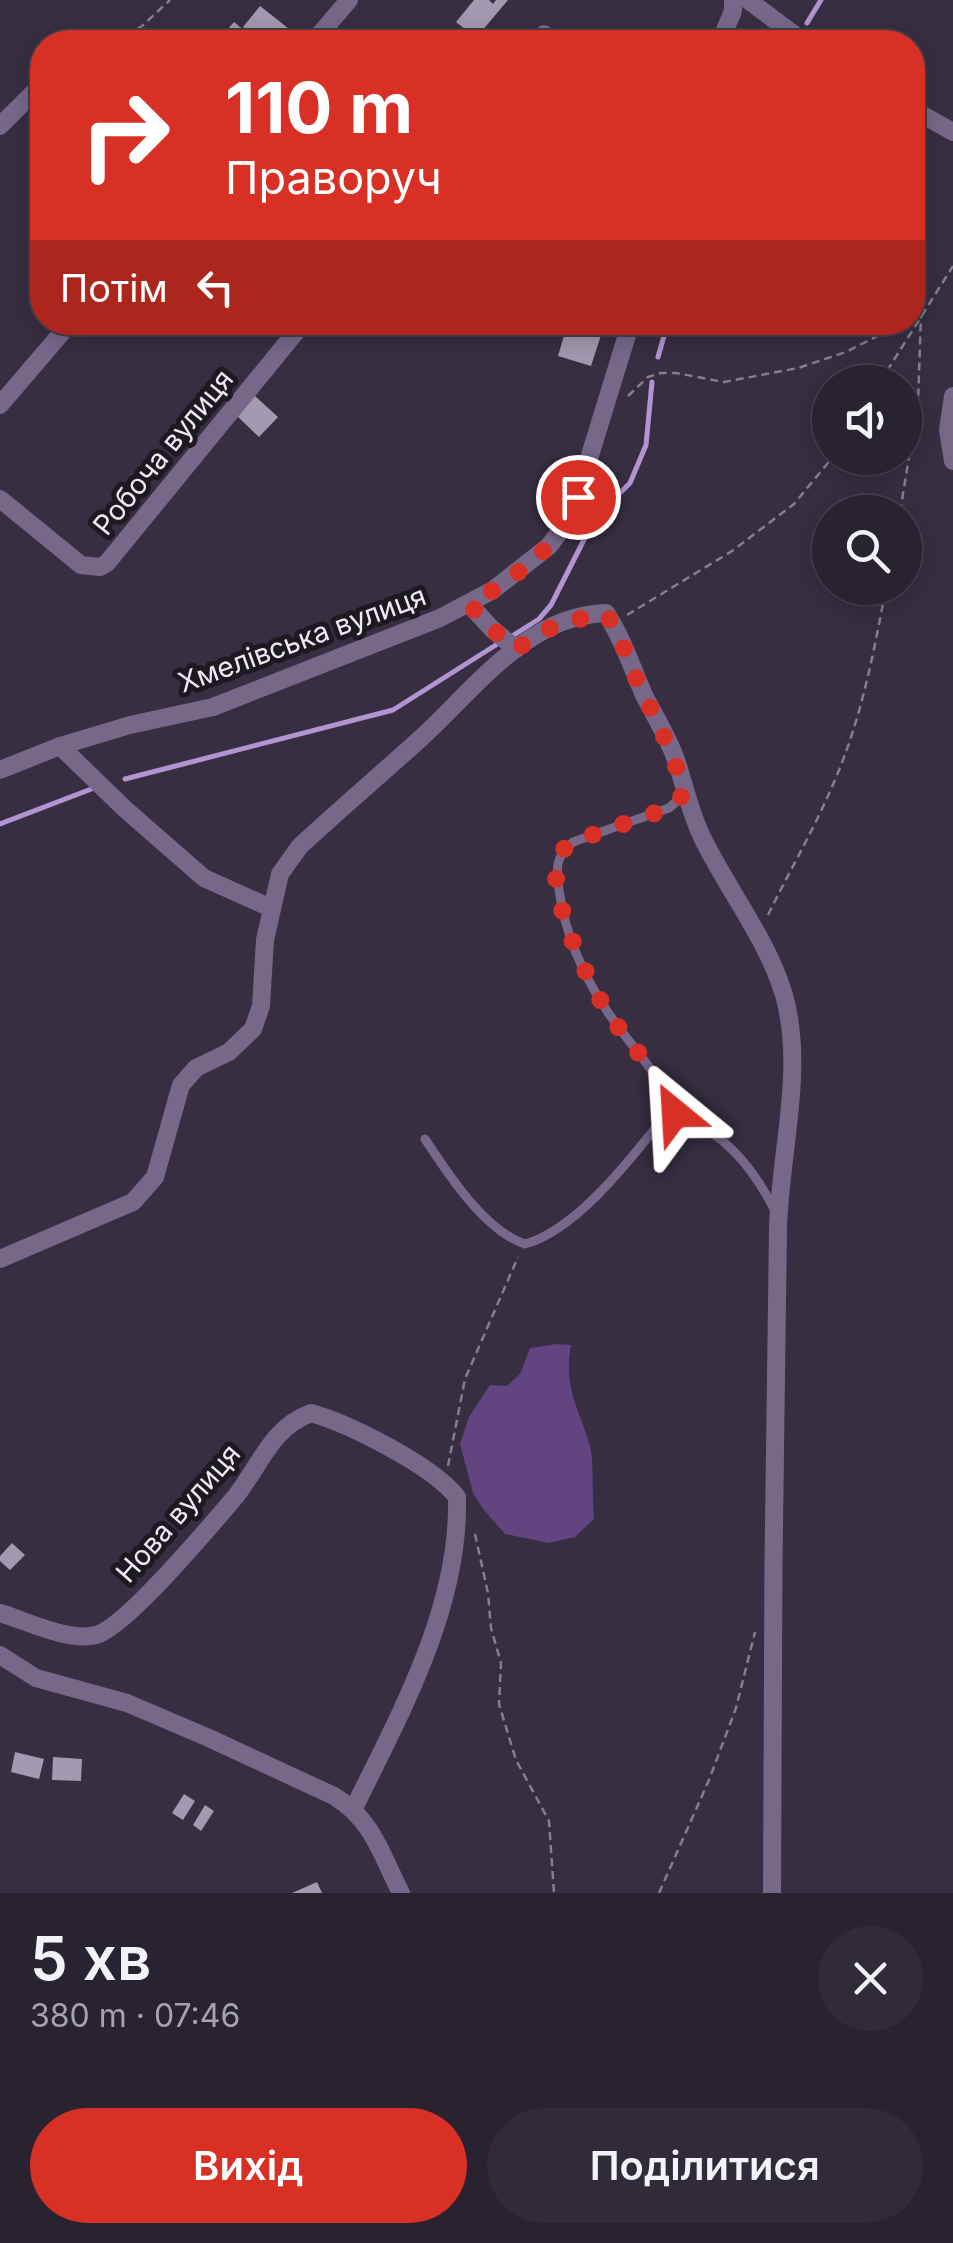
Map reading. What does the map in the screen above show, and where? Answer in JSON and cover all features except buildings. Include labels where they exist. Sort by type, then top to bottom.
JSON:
[{"type":"street","points":[[323,30],[349,0]]},
{"type":"street","points":[[724,30],[734,0]]},
{"type":"street","points":[[748,0],[788,30]]},
{"type":"street","points":[[0,126],[30,96]]},
{"type":"street","points":[[925,116],[953,132]]},
{"type":"street","points":[[0,405],[60,335]]},
{"type":"street","name":"Робоча вулиця","points":[[0,499],[80,565],[100,567],[116,554],[293,335]]},
{"type":"street","name":"Хмелівська вулиця","points":[[0,770],[60,746],[130,725],[213,707],[470,605],[534,558],[560,535],[571,517],[628,335]]},
{"type":"street","points":[[953,396],[948,430],[953,461]]},
{"type":"street","points":[[470,605],[513,647]]},
{"type":"street","points":[[0,1259],[134,1202],[155,1178],[180,1085],[196,1068],[229,1052],[253,1029],[262,1006],[265,940],[271,908],[280,874],[300,846],[513,647],[559,623],[606,614],[677,761],[684,794],[703,839],[759,934],[784,995],[788,1022],[791,1091],[778,1218],[772,1893]]},
{"type":"street","points":[[60,746],[204,878],[271,908]]},
{"type":"street","name":"Нова вулиця","points":[[0,1613],[64,1635],[97,1635],[127,1615],[237,1494],[283,1427],[311,1414],[329,1418],[370,1439],[451,1489]]},
{"type":"street","points":[[354,1808],[431,1643],[452,1556],[451,1489]]},
{"type":"street","points":[[0,1654],[36,1678],[126,1704],[209,1738],[354,1808],[368,1825],[401,1893]]},
{"type":"lane","points":[[684,794],[669,808],[572,842],[560,853],[556,868],[562,908],[580,964],[608,1012],[666,1089],[675,1113],[702,1124],[727,1142],[759,1179],[778,1218]]},
{"type":"lane","points":[[425,1140],[467,1196],[498,1228],[525,1244],[540,1240],[582,1208],[661,1121],[675,1113]]},
{"type":"path","points":[[135,30],[170,0]]},
{"type":"path","points":[[925,308],[953,266]]},
{"type":"path","points":[[608,404],[629,396],[648,377],[676,373],[724,382],[798,368],[846,352],[879,335]]},
{"type":"path","points":[[890,365],[908,335]]},
{"type":"path","points":[[903,495],[918,403],[920,335]]},
{"type":"path","points":[[614,624],[748,539],[794,504],[818,475]]},
{"type":"path","points":[[759,934],[838,773],[870,674],[883,605]]},
{"type":"path","points":[[525,1244],[464,1379],[451,1489],[471,1519],[480,1554],[491,1628],[501,1663],[499,1704],[516,1760],[550,1821],[554,1893]]},
{"type":"path","points":[[659,1893],[710,1780],[736,1708],[756,1629]]},
{"type":"shaded area","points":[[571,1345],[569,1374],[573,1397],[591,1452],[594,1519],[575,1537],[549,1543],[505,1534],[473,1493],[460,1444],[469,1417],[490,1385],[507,1386],[520,1374],[530,1348]]},
{"type":"waterway","points":[[807,23],[821,0]]},
{"type":"waterway","points":[[658,357],[664,335]]},
{"type":"waterway","points":[[509,638],[539,619],[551,605],[595,518],[630,483],[646,445],[652,382]]},
{"type":"waterway","points":[[125,779],[393,710],[499,643]]},
{"type":"waterway","points":[[0,824],[94,788]]},
{"type":"route","points":[[578,497],[571,517],[550,546],[470,605],[516,649],[559,623],[606,614],[677,761],[684,794],[669,808],[572,842],[560,853],[556,868],[562,908],[580,964],[608,1012],[666,1089],[675,1113]]}]
